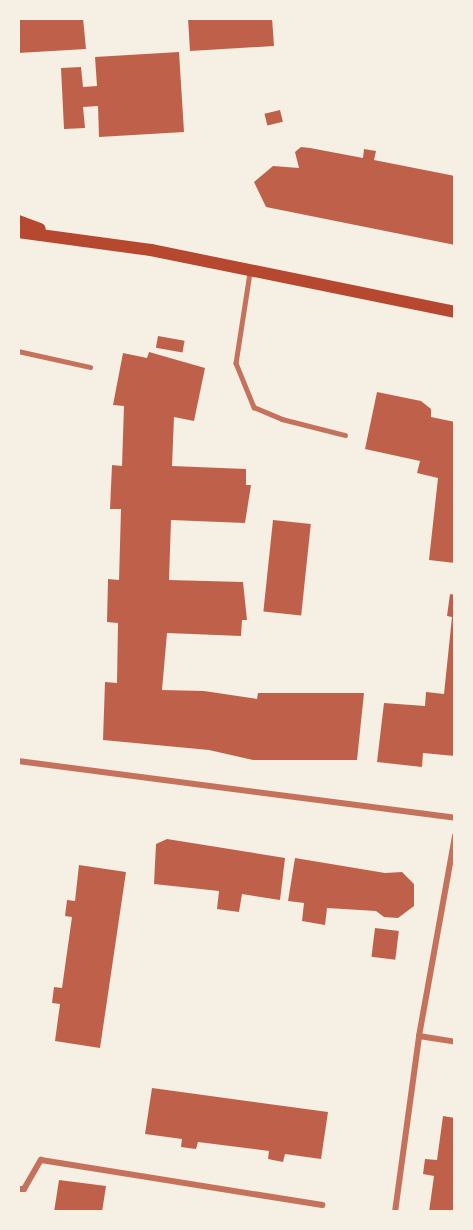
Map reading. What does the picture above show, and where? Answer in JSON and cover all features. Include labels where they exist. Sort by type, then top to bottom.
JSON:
[{"type":"main road","points":[[18,221],[56,235]]},
{"type":"main road","points":[[18,232],[56,235],[455,312]]},
{"type":"street","points":[[18,761],[72,770],[455,818]]},
{"type":"street","points":[[395,1212],[419,1036],[455,835]]},
{"type":"street","points":[[419,1036],[455,1042]]},
{"type":"street","points":[[18,1189],[24,1190],[41,1160],[322,1205]]},
{"type":"lane","points":[[251,271],[236,363],[254,407],[282,419],[345,435]]},
{"type":"lane","points":[[18,351],[90,367]]},
{"type":"building","points":[[18,18],[83,18],[86,49],[18,53]]},
{"type":"building","points":[[188,18],[272,18],[274,46],[190,51]]},
{"type":"building","points":[[179,52],[184,132],[99,137],[98,106],[83,107],[85,128],[64,129],[61,68],[81,67],[83,87],[97,86],[95,57]]},
{"type":"building","points":[[280,110],[283,122],[267,126],[264,114]]},
{"type":"building","points":[[301,147],[363,158],[364,149],[376,151],[374,160],[455,176],[455,245],[266,207],[254,182],[273,166],[299,168],[295,152]]},
{"type":"building","points":[[158,336],[185,341],[183,353],[156,348]]},
{"type":"building","points":[[149,352],[205,368],[194,421],[174,417],[172,466],[246,469],[246,485],[251,485],[245,523],[171,520],[169,580],[243,582],[247,620],[242,620],[241,636],[167,633],[162,690],[204,691],[257,699],[258,693],[364,693],[357,760],[253,760],[209,750],[103,740],[105,682],[117,683],[118,623],[107,622],[108,579],[119,580],[121,509],[110,509],[112,465],[122,466],[124,406],[113,405],[123,353],[147,358]]},
{"type":"building","points":[[377,392],[421,401],[431,409],[431,417],[455,422],[455,563],[429,560],[438,478],[417,473],[420,461],[365,449]]},
{"type":"building","points":[[273,520],[311,524],[301,615],[263,611]]},
{"type":"building","points":[[450,594],[455,595],[455,756],[423,753],[422,767],[377,762],[384,703],[425,706],[426,692],[444,694],[452,617],[447,616]]},
{"type":"building","points":[[167,839],[285,858],[280,900],[242,894],[239,912],[217,909],[219,891],[154,884],[156,844]]},
{"type":"building","points":[[295,858],[385,873],[402,872],[414,884],[414,906],[398,918],[384,917],[376,911],[327,908],[325,925],[302,921],[304,903],[288,901]]},
{"type":"building","points":[[79,865],[126,872],[100,1048],[55,1041],[60,1004],[52,1003],[54,987],[62,988],[72,917],[65,916],[67,900],[75,901]]},
{"type":"building","points":[[375,928],[399,931],[395,960],[371,957]]},
{"type":"building","points":[[152,1088],[328,1112],[321,1159],[285,1154],[283,1162],[268,1159],[269,1151],[198,1142],[196,1149],[181,1147],[182,1139],[145,1134]]},
{"type":"building","points":[[443,1116],[455,1118],[455,1212],[429,1212],[434,1176],[423,1174],[425,1159],[437,1160]]},
{"type":"building","points":[[59,1180],[106,1186],[102,1212],[54,1212]]}]
